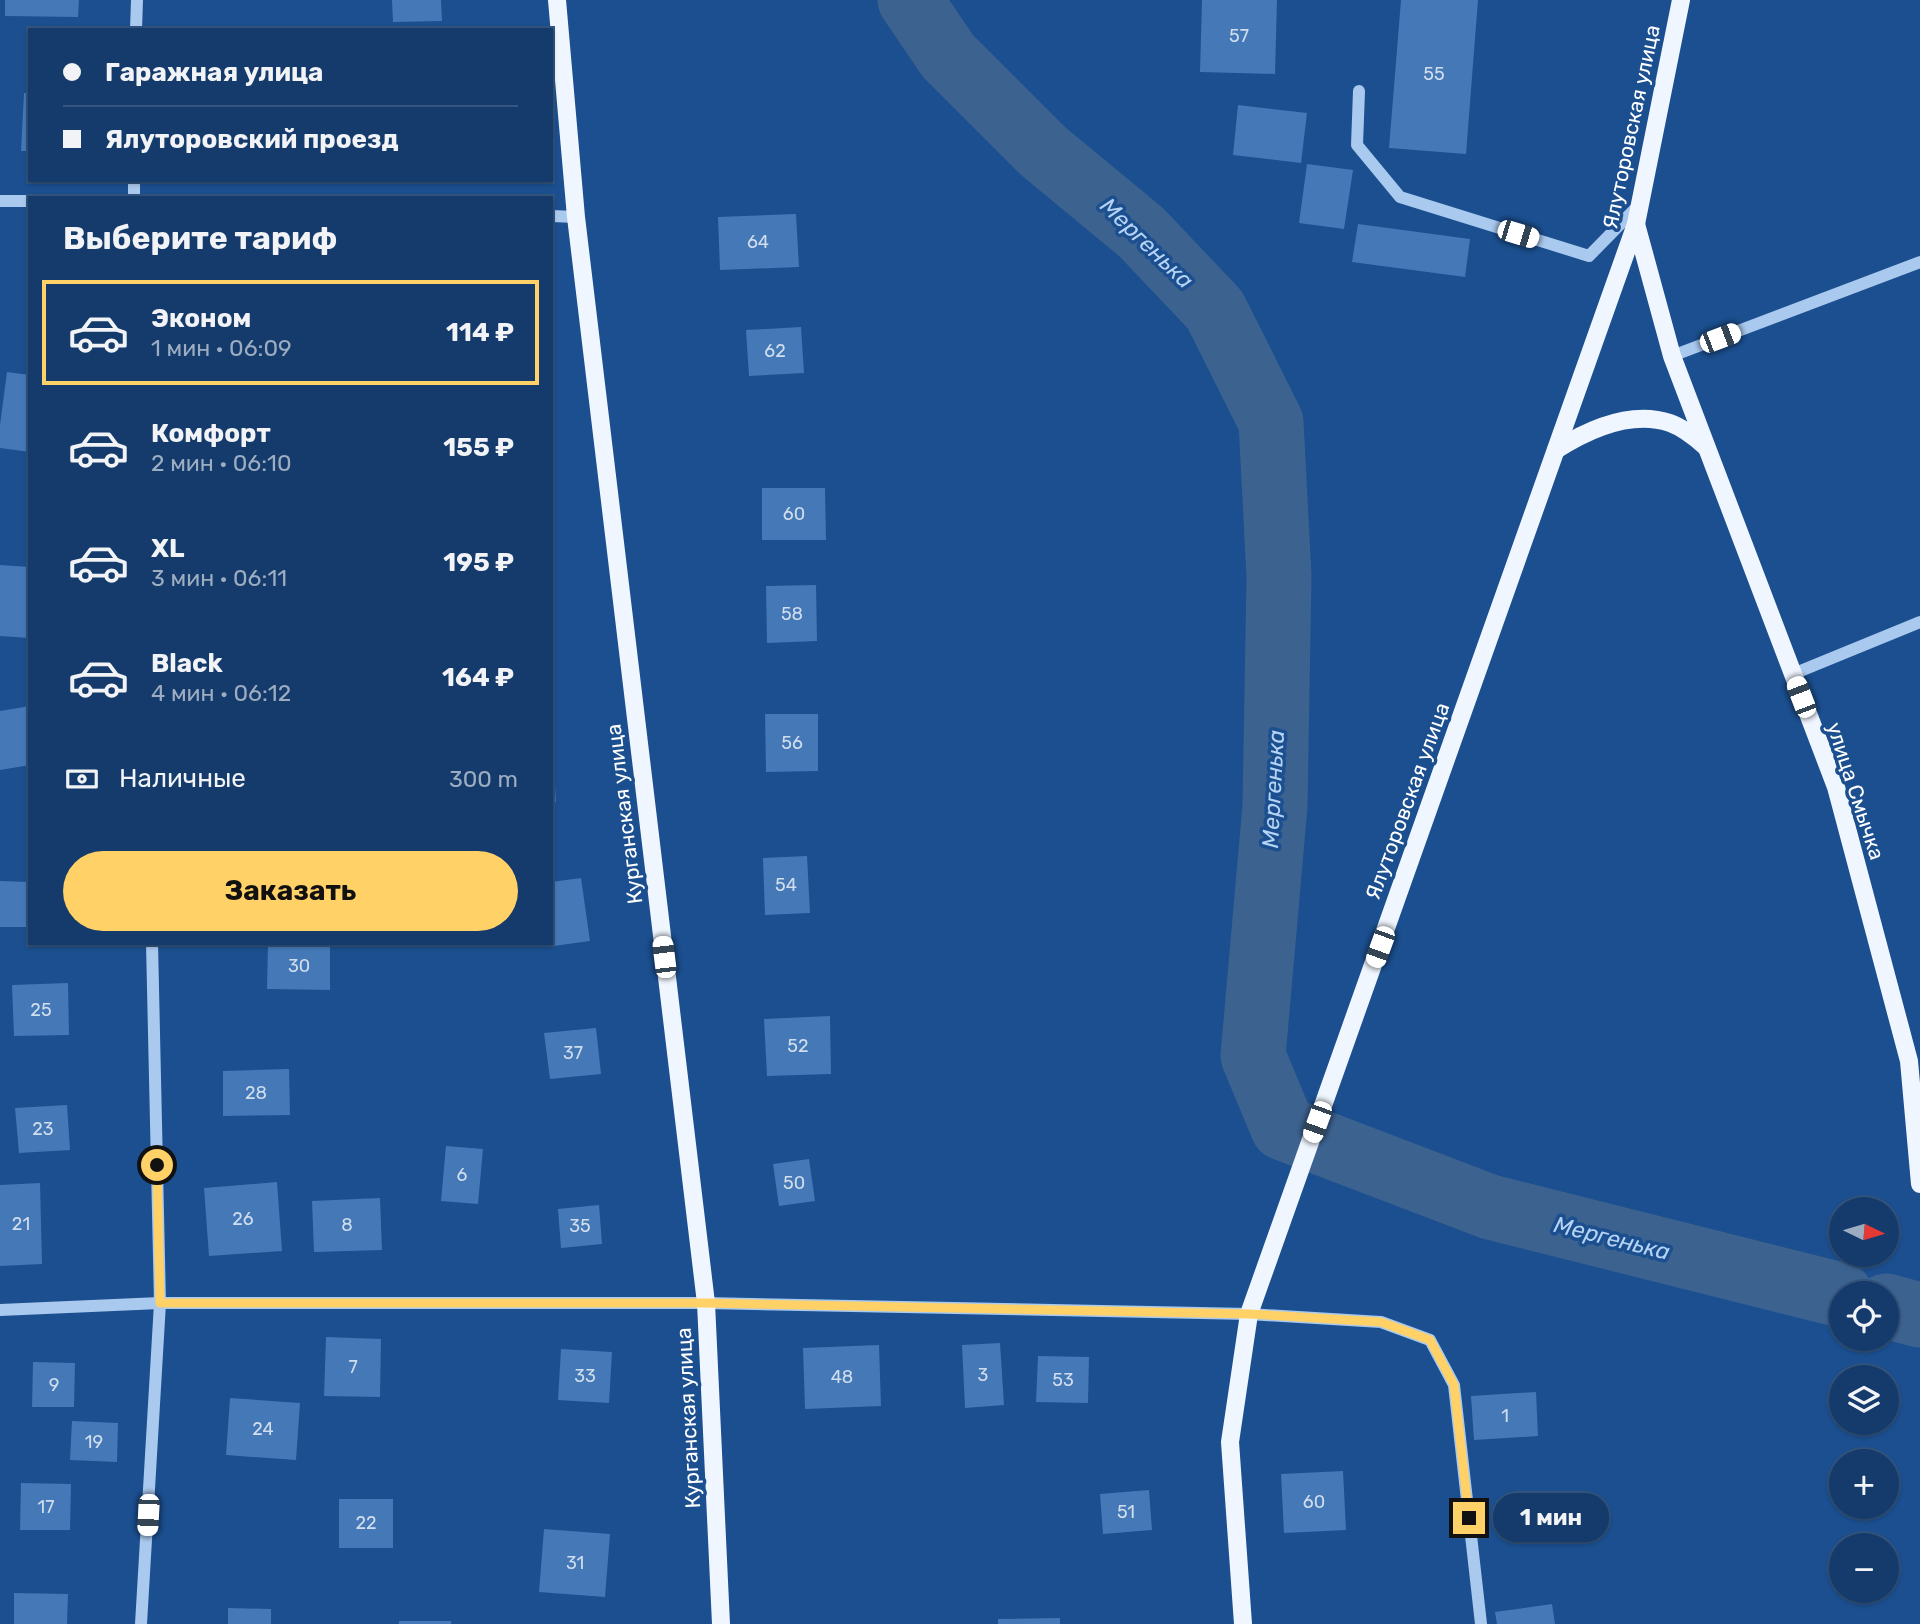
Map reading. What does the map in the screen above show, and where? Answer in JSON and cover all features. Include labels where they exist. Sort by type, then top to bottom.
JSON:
[{"type":"main road","name":"Курганская улица","points":[[557,0],[576,217],[706,1303],[720,1624]]},
{"type":"main road","name":"Ялуторовская улица","points":[[1243,1624],[1230,1442],[1250,1314],[1636,224],[1681,0]]},
{"type":"main road","name":"улица Смычка","points":[[1636,224],[1672,356],[1836,787],[1909,1061],[1920,1184]]},
{"type":"main road","points":[[1556,450],[1616,422],[1648,418],[1672,424],[1706,447]]},
{"type":"street","points":[[136,28],[137,0]]},
{"type":"street","points":[[1359,91],[1357,145],[1399,197],[1589,256],[1641,204]]},
{"type":"street","points":[[0,201],[28,201]]},
{"type":"street","points":[[553,216],[576,217]]},
{"type":"street","points":[[1672,356],[1920,262]]},
{"type":"street","points":[[1793,674],[1920,622]]},
{"type":"street","points":[[141,1624],[160,1303],[152,945]]},
{"type":"street","points":[[0,1310],[160,1303],[706,1303],[1250,1314],[1381,1322],[1430,1340],[1454,1385],[1481,1624]]},
{"type":"building","points":[[5,0],[79,0],[78,17],[5,16]]},
{"type":"building","points":[[392,0],[441,0],[442,21],[393,22]]},
{"type":"building","points":[[1202,0],[1277,0],[1275,74],[1200,72]]},
{"type":"building","points":[[1401,0],[1478,0],[1466,154],[1389,148]]},
{"type":"building","points":[[24,93],[28,93],[28,151],[21,151]]},
{"type":"building","points":[[1238,105],[1307,113],[1301,163],[1233,155]]},
{"type":"building","points":[[1307,164],[1353,170],[1344,229],[1299,223]]},
{"type":"building","points":[[796,214],[799,267],[720,270],[718,217]]},
{"type":"building","points":[[1358,224],[1470,239],[1465,277],[1352,262]]},
{"type":"building","points":[[801,327],[804,373],[749,376],[746,330]]},
{"type":"building","points":[[7,372],[28,375],[28,452],[0,448],[0,425]]},
{"type":"building","points":[[762,488],[825,488],[826,540],[762,540]]},
{"type":"building","points":[[0,565],[28,567],[28,638],[0,636]]},
{"type":"building","points":[[816,585],[817,641],[767,643],[766,586]]},
{"type":"building","points":[[28,706],[28,765],[0,770],[0,711]]},
{"type":"building","points":[[765,714],[818,714],[818,771],[766,772]]},
{"type":"building","points":[[553,770],[554,770],[556,802],[553,802]]},
{"type":"building","points":[[807,856],[810,913],[765,915],[763,858]]},
{"type":"building","points":[[581,878],[590,941],[546,947],[553,945],[553,882]]},
{"type":"building","points":[[0,881],[28,882],[28,927],[0,927]]},
{"type":"building","points":[[268,945],[330,945],[330,990],[267,989]]},
{"type":"building","points":[[68,983],[69,1035],[14,1036],[12,985]]},
{"type":"building","points":[[830,1016],[831,1074],[767,1076],[764,1019]]},
{"type":"building","points":[[596,1028],[601,1074],[550,1079],[544,1033]]},
{"type":"building","points":[[289,1069],[290,1115],[223,1116],[223,1071]]},
{"type":"building","points":[[67,1105],[70,1150],[19,1153],[15,1108]]},
{"type":"building","points":[[446,1146],[483,1149],[478,1204],[441,1201]]},
{"type":"building","points":[[809,1159],[815,1201],[779,1206],[773,1164]]},
{"type":"building","points":[[277,1182],[282,1251],[209,1256],[204,1188]]},
{"type":"building","points":[[40,1183],[42,1264],[0,1266],[0,1185]]},
{"type":"building","points":[[380,1198],[382,1250],[314,1252],[312,1201]]},
{"type":"building","points":[[599,1205],[602,1244],[561,1248],[558,1209]]},
{"type":"building","points":[[326,1337],[381,1339],[380,1397],[324,1396]]},
{"type":"building","points":[[1000,1343],[1004,1405],[965,1408],[962,1345]]},
{"type":"building","points":[[879,1345],[881,1406],[805,1409],[803,1348]]},
{"type":"building","points":[[561,1349],[612,1352],[609,1403],[558,1400]]},
{"type":"building","points":[[1038,1356],[1089,1357],[1088,1403],[1036,1402]]},
{"type":"building","points":[[33,1362],[75,1363],[74,1407],[32,1407]]},
{"type":"building","points":[[1536,1392],[1538,1436],[1474,1440],[1471,1396]]},
{"type":"building","points":[[230,1398],[300,1403],[296,1460],[226,1455]]},
{"type":"building","points":[[72,1421],[118,1423],[117,1462],[70,1460]]},
{"type":"building","points":[[1343,1471],[1346,1530],[1284,1533],[1281,1474]]},
{"type":"building","points":[[21,1483],[71,1484],[70,1530],[20,1530]]},
{"type":"building","points":[[1149,1490],[1152,1530],[1103,1534],[1100,1494]]},
{"type":"building","points":[[339,1499],[393,1499],[393,1548],[339,1548]]},
{"type":"building","points":[[544,1529],[610,1534],[605,1597],[539,1592]]},
{"type":"building","points":[[14,1593],[68,1594],[67,1624],[14,1624]]},
{"type":"building","points":[[1552,1604],[1555,1624],[1497,1624],[1495,1612]]},
{"type":"building","points":[[228,1608],[271,1609],[271,1624],[228,1624]]},
{"type":"building","points":[[1060,1618],[1060,1624],[998,1624],[998,1619]]},
{"type":"building","points":[[399,1621],[451,1621],[451,1624],[399,1624]]},
{"type":"waterway","name":"Мергенька","points":[[910,0],[948,56],[1043,151],[1141,232],[1215,310],[1271,422],[1279,576],[1275,806],[1253,1056],[1283,1128],[1490,1207],[1829,1292]]},
{"type":"waterway","name":"Мергенька","points":[[1899,1309],[1920,1315]]},
{"type":"route","points":[[157,1165],[160,1303],[706,1303],[1250,1314],[1381,1322],[1430,1340],[1454,1385],[1469,1518]]}]
